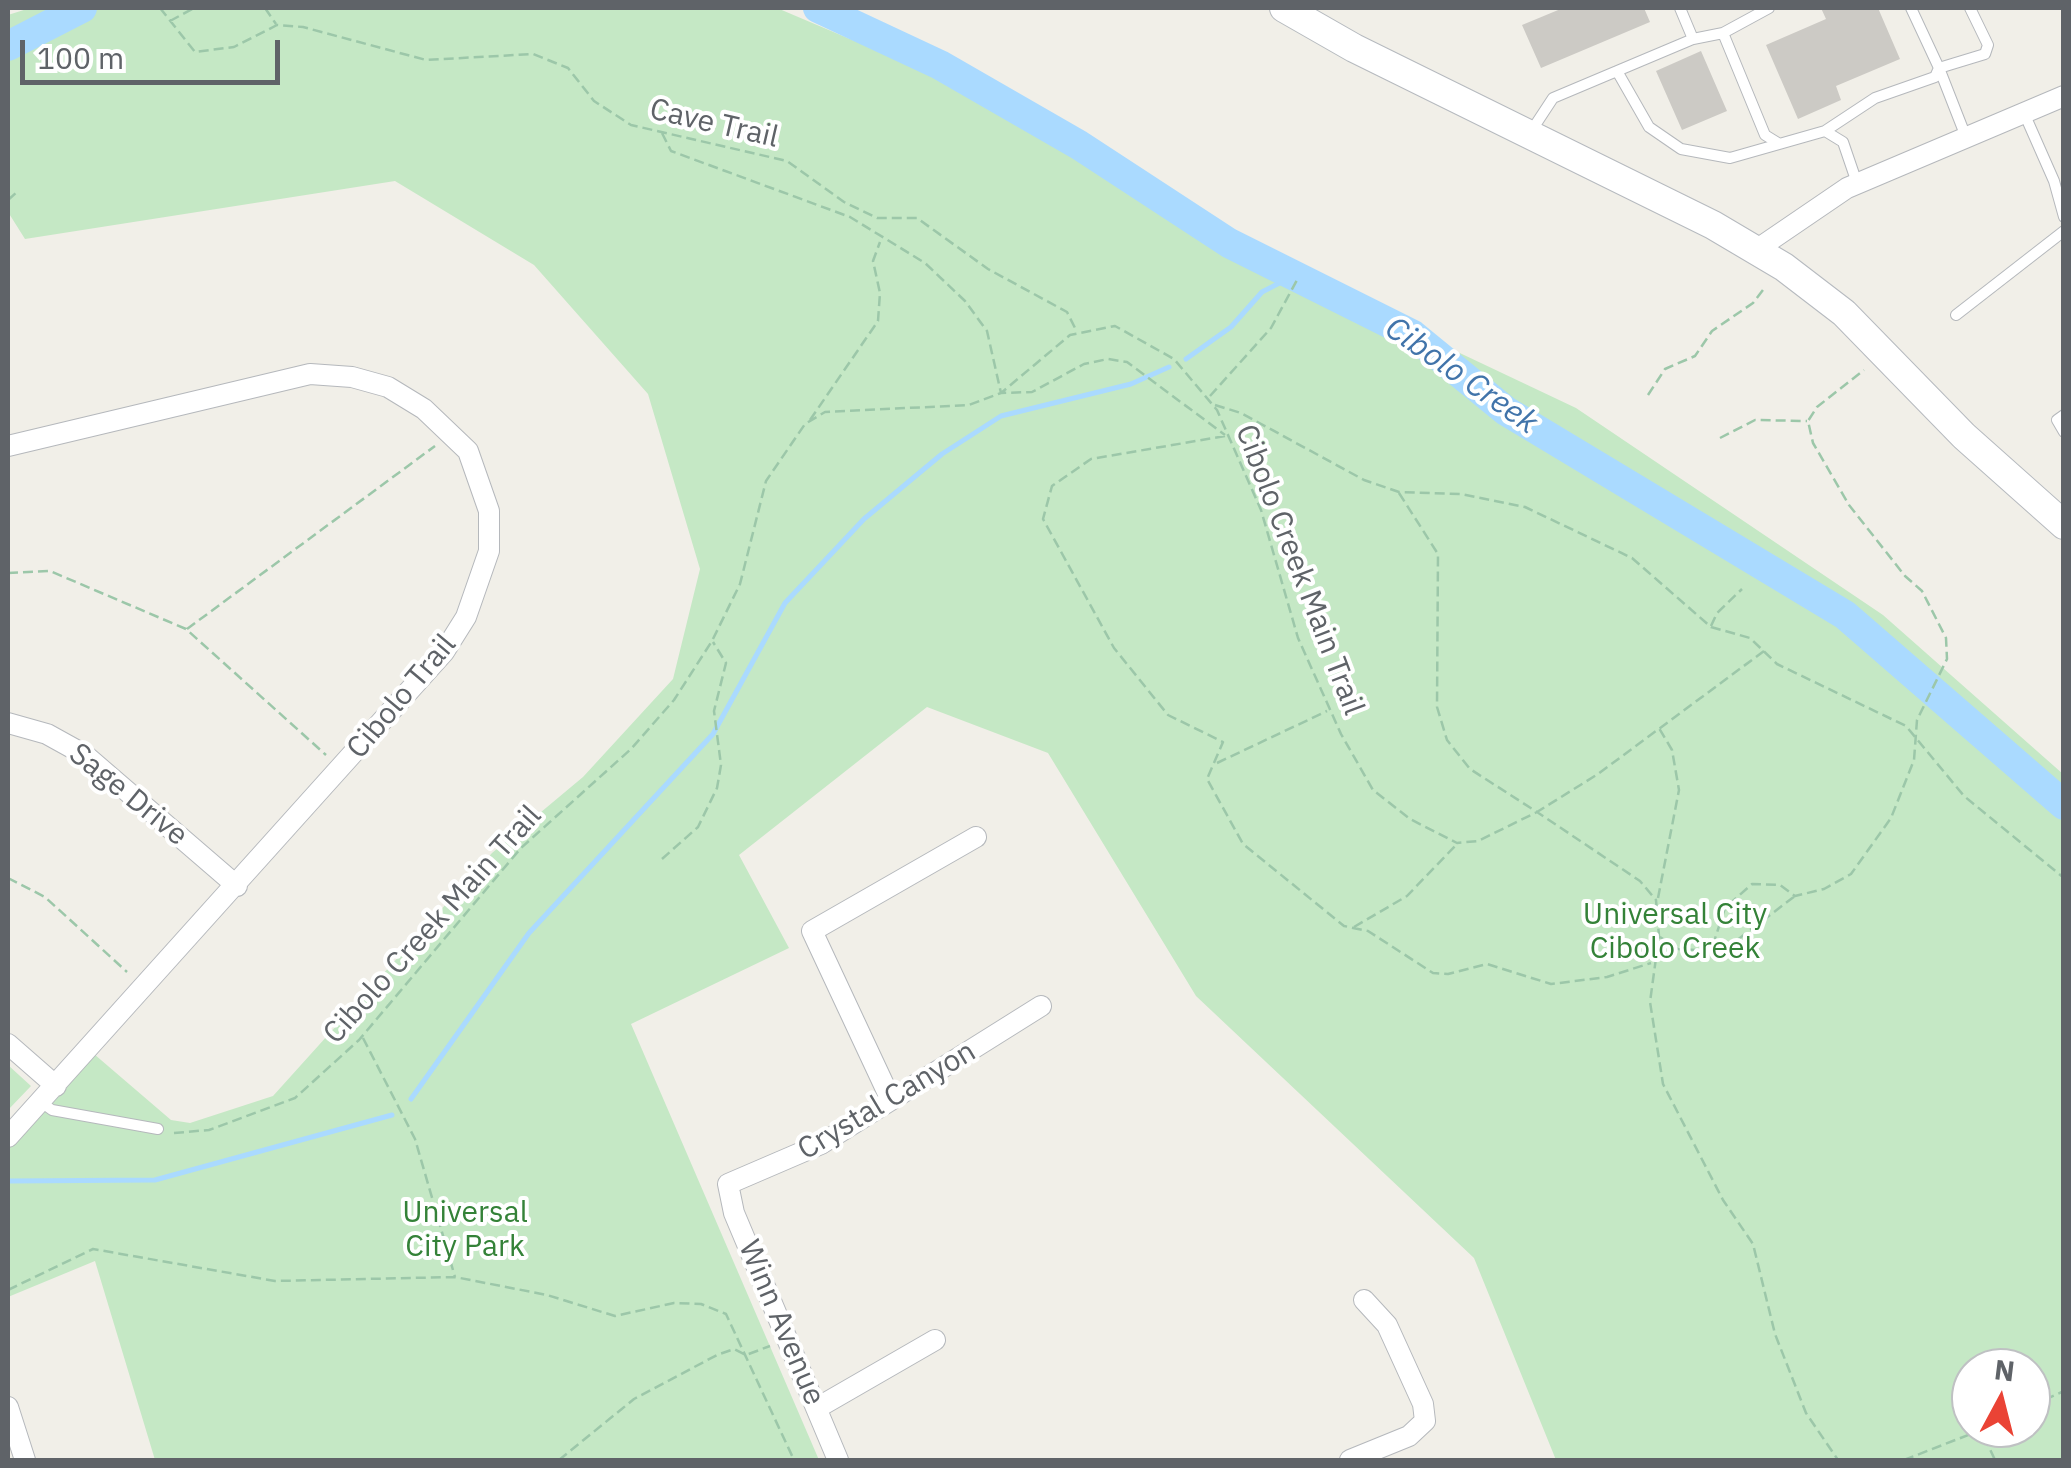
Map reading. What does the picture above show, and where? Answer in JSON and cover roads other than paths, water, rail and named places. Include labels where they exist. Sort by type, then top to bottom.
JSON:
[{"type":"main road","points":[[1284,8],[1354,48],[1784,267],[1844,314],[1964,436],[2064,525]]},
{"type":"street","points":[[1756,250],[1858,184],[2064,96]]},
{"type":"street","name":"Cibolo Trail","points":[[8,446],[310,374],[352,376],[388,387],[452,434],[480,476],[489,511],[490,551],[482,579],[444,652],[56,1086],[41,1102],[16,1117],[8,1137]]},
{"type":"street","name":"Sage Drive","points":[[8,722],[47,734],[85,755],[238,886]]},
{"type":"street","points":[[891,1100],[812,931],[976,837]]},
{"type":"street","name":"Crystal Canyon","points":[[728,1184],[821,1144],[1041,1006]]},
{"type":"street","points":[[8,1044],[56,1086]]},
{"type":"street","name":"Winn Avenue","points":[[728,1184],[734,1214],[838,1460]]},
{"type":"street","points":[[1350,1460],[1410,1436],[1425,1421],[1423,1404],[1387,1325],[1364,1300]]},
{"type":"street","points":[[817,1408],[934,1340]]},
{"type":"street","points":[[8,1407],[11,1429],[25,1460]]},
{"type":"lane","points":[[1680,8],[1692,38]]},
{"type":"lane","points":[[1529,134],[1553,98],[1692,38],[1723,33],[1769,8]]},
{"type":"lane","points":[[1911,8],[1966,138]]},
{"type":"lane","points":[[1938,68],[1985,54],[1988,45],[1970,8]]},
{"type":"lane","points":[[1723,33],[1765,135],[1778,143]]},
{"type":"lane","points":[[1618,71],[1648,127],[1681,150],[1730,158],[1825,131],[1876,98],[1935,77],[1938,68]]},
{"type":"lane","points":[[2024,113],[2054,181],[2064,216]]},
{"type":"lane","points":[[1825,131],[1844,142],[1858,184]]},
{"type":"lane","points":[[1956,315],[2064,231]]},
{"type":"lane","points":[[2064,415],[2057,420],[2064,432]]},
{"type":"lane","points":[[41,1102],[52,1110],[158,1129]]},
{"type":"waterway","name":"Cibolo Creek","points":[[8,46],[82,8]]},
{"type":"waterway","name":"Cibolo Creek","points":[[818,8],[940,65],[1079,145],[1229,243],[1413,335],[1506,411],[1845,615],[2064,805]]},
{"type":"waterway","points":[[1186,359],[1231,327],[1262,292],[1295,275]]},
{"type":"waterway","points":[[411,1099],[529,933],[713,734],[785,603],[864,519],[942,454],[1001,416],[1131,384],[1169,367]]},
{"type":"waterway","points":[[8,1181],[155,1180],[392,1115]]},
{"type":"park label","name":"Universal City Cibolo Creek","points":[[1675,932]]},
{"type":"park label","name":"Universal City Park","points":[[465,1230]]}]
